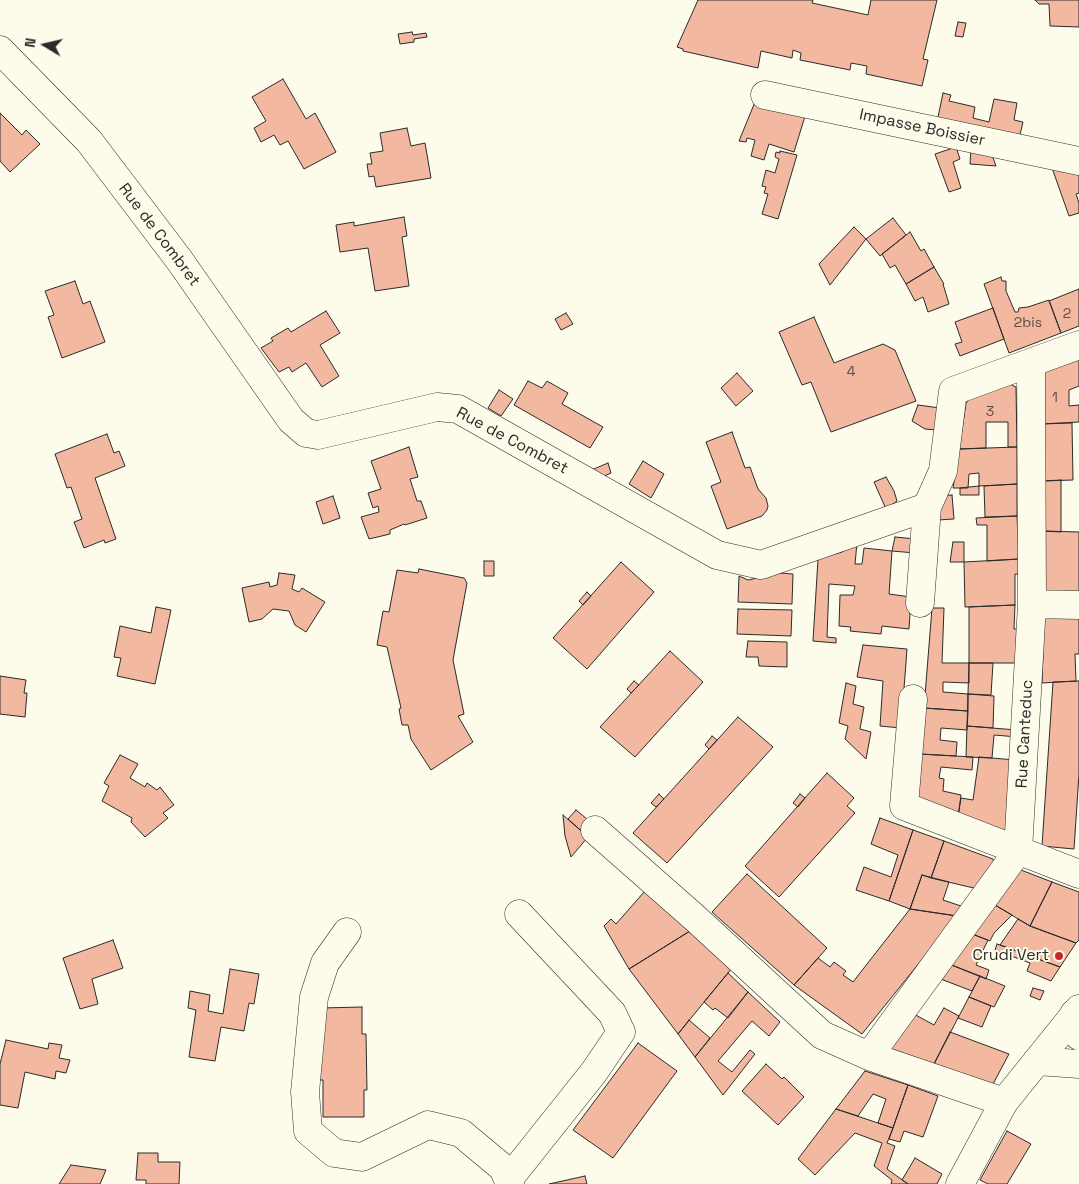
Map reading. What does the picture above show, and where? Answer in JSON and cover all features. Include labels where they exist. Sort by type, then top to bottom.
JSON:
[{"type":"street","name":"Rue de Combret","points":[[0,50],[89,141],[180,260],[291,420],[306,434],[318,434],[437,407],[458,409],[717,555],[761,565],[927,507]]},
{"type":"street","name":"Impasse Boissier","points":[[765,95],[1079,161]]},
{"type":"street","points":[[920,603],[927,507],[943,471],[953,391],[1032,364],[1079,345]]},
{"type":"street","name":"Rue Canteduc","points":[[1018,851],[1032,604],[1032,364]]},
{"type":"street","points":[[1032,604],[1079,605]]},
{"type":"street","points":[[913,699],[904,806],[1079,874]]},
{"type":"street","points":[[595,830],[695,918],[822,1035],[869,1056],[1004,1102]]},
{"type":"street","points":[[869,1056],[1018,851]]},
{"type":"street","points":[[347,932],[326,963],[314,997],[305,1092],[308,1131],[334,1153],[362,1156],[428,1125],[461,1133],[503,1168],[509,1182],[594,1072],[621,1032],[612,1013],[519,914]]},
{"type":"street","points":[[960,1184],[1004,1102],[1037,1061],[1078,1016]]},
{"type":"street","points":[[1037,1061],[1079,1064]]},
{"type":"building","points":[[698,0],[813,0],[812,3],[868,15],[871,0],[937,0],[923,59],[928,60],[922,86],[866,74],[867,66],[851,63],[850,70],[800,60],[801,53],[793,50],[792,58],[761,51],[758,68],[683,51],[683,49],[677,47]]},
{"type":"building","points":[[1035,0],[1079,0],[1079,27],[1050,26],[1049,4],[1039,4]]},
{"type":"building","points":[[958,22],[966,23],[963,37],[955,36]]},
{"type":"building","points":[[412,32],[413,35],[426,33],[427,37],[414,39],[414,42],[400,44],[398,34]]},
{"type":"building","points":[[283,79],[306,119],[315,113],[336,152],[304,169],[288,141],[280,145],[274,135],[261,142],[254,128],[266,121],[252,97]]},
{"type":"building","points":[[943,93],[951,95],[949,101],[975,107],[973,118],[989,122],[994,99],[1017,103],[1014,120],[1023,122],[1019,139],[937,122]]},
{"type":"building","points":[[755,102],[806,113],[794,152],[769,144],[764,160],[751,156],[755,140],[747,138],[746,142],[739,141]]},
{"type":"building","points":[[0,113],[22,135],[26,130],[40,144],[10,172],[0,161]]},
{"type":"building","points":[[407,128],[411,146],[425,143],[431,178],[376,187],[374,176],[369,177],[367,164],[372,164],[370,153],[383,151],[380,133]]},
{"type":"building","points":[[956,147],[960,159],[953,162],[961,188],[949,192],[935,154]]},
{"type":"building","points":[[971,148],[991,152],[996,166],[970,164]]},
{"type":"building","points":[[780,151],[797,155],[778,219],[762,214],[768,194],[764,193],[766,187],[762,186],[766,170],[775,173],[779,159],[775,157],[776,152],[780,153]]},
{"type":"building","points":[[1051,165],[1079,171],[1079,193],[1076,194],[1079,203],[1079,213],[1069,216]]},
{"type":"building","points":[[404,217],[407,236],[402,237],[409,286],[375,291],[368,248],[340,252],[336,225],[354,222],[354,226]]},
{"type":"building","points":[[893,218],[906,235],[880,256],[866,239]]},
{"type":"building","points":[[854,227],[866,239],[830,285],[819,264]]},
{"type":"building","points":[[910,232],[921,251],[924,249],[934,267],[906,284],[895,265],[890,268],[882,254]]},
{"type":"building","points":[[934,267],[944,284],[949,304],[928,312],[923,297],[915,301],[906,284]]},
{"type":"building","points":[[1001,277],[1002,281],[1006,281],[1006,291],[1015,312],[1018,312],[1019,308],[1049,300],[1061,333],[1009,353],[984,284]]},
{"type":"building","points":[[75,281],[83,304],[90,301],[105,342],[62,358],[48,317],[54,315],[45,291]]},
{"type":"building","points":[[1079,289],[1079,326],[1061,333],[1049,301]]},
{"type":"building","points":[[993,308],[1004,339],[960,356],[955,344],[962,342],[955,322]]},
{"type":"building","points":[[326,311],[340,333],[320,345],[339,376],[322,387],[306,363],[292,372],[289,367],[279,372],[261,348],[273,341],[271,338],[288,328],[291,332]]},
{"type":"building","points":[[566,313],[573,324],[561,330],[555,319]]},
{"type":"building","points":[[814,317],[834,363],[883,344],[895,350],[916,401],[831,432],[811,382],[802,385],[779,332]]},
{"type":"building","points":[[1079,358],[1079,386],[1069,390],[1069,406],[1079,405],[1079,422],[1041,424],[1039,373]]},
{"type":"building","points":[[737,373],[753,391],[736,406],[721,388]]},
{"type":"building","points":[[528,381],[542,388],[547,381],[568,393],[562,404],[603,427],[590,448],[514,405]]},
{"type":"building","points":[[1010,384],[1016,387],[1017,447],[1008,447],[1008,422],[986,422],[986,448],[959,449],[966,403],[969,399]]},
{"type":"building","points":[[499,390],[513,399],[501,416],[488,408]]},
{"type":"building","points":[[918,405],[940,408],[937,430],[925,429],[912,421]]},
{"type":"building","points":[[1072,423],[1073,480],[1042,481],[1041,424]]},
{"type":"building","points":[[732,432],[745,468],[750,467],[758,489],[766,498],[768,506],[762,516],[727,529],[711,486],[721,482],[706,442]]},
{"type":"building","points":[[107,434],[114,453],[119,451],[125,466],[95,478],[116,539],[105,543],[104,540],[84,548],[74,522],[82,519],[71,487],[67,488],[55,454]]},
{"type":"building","points":[[409,447],[418,477],[410,479],[417,501],[421,501],[427,518],[390,530],[390,534],[369,539],[361,517],[379,512],[378,506],[373,508],[368,493],[381,489],[371,461]]},
{"type":"building","points":[[1017,447],[1017,484],[979,486],[979,473],[969,474],[968,488],[953,488],[959,449]]},
{"type":"building","points":[[643,461],[664,474],[651,498],[629,484]]},
{"type":"building","points":[[608,463],[611,473],[600,478],[589,471]]},
{"type":"building","points":[[886,477],[897,501],[886,509],[874,482]]},
{"type":"building","points":[[1061,480],[1061,532],[1043,531],[1042,481]]},
{"type":"building","points":[[1017,484],[1017,516],[985,517],[984,486]]},
{"type":"building","points":[[979,486],[979,495],[960,495],[960,488]]},
{"type":"building","points":[[952,495],[954,519],[938,520],[940,496]]},
{"type":"building","points":[[333,496],[340,518],[323,524],[316,502]]},
{"type":"building","points":[[1017,516],[1019,559],[987,561],[987,525],[977,525],[976,518]]},
{"type":"building","points":[[1043,531],[1079,532],[1079,593],[1045,591]]},
{"type":"building","points":[[895,537],[916,539],[915,553],[892,551]]},
{"type":"building","points":[[953,542],[964,542],[964,562],[950,562]]},
{"type":"building","points":[[857,543],[855,564],[862,564],[864,548],[892,551],[889,594],[911,597],[909,629],[882,626],[881,634],[850,631],[851,627],[839,626],[840,595],[853,595],[855,586],[829,584],[827,637],[836,638],[836,643],[813,641],[818,559],[842,552]]},
{"type":"building","points":[[1019,559],[1019,574],[1015,574],[1015,605],[965,607],[964,562]]},
{"type":"building","points":[[484,561],[494,561],[494,576],[484,576]]},
{"type":"building","points":[[621,562],[654,592],[587,669],[553,638]]},
{"type":"building","points":[[419,569],[464,578],[467,583],[453,660],[464,714],[458,716],[473,742],[431,770],[411,739],[408,725],[402,725],[399,709],[401,708],[387,647],[377,645],[383,611],[389,612],[397,570],[418,573]]},
{"type":"building","points":[[279,573],[295,575],[292,589],[299,592],[302,588],[325,602],[306,632],[295,625],[289,611],[273,609],[262,619],[249,622],[242,588],[269,582],[270,587],[277,585]]},
{"type":"building","points":[[780,573],[793,574],[792,604],[738,602],[739,576],[748,580]]},
{"type":"building","points":[[587,592],[591,596],[583,605],[579,601]]},
{"type":"building","points":[[1015,605],[1014,629],[1017,629],[1018,663],[969,663],[969,607]]},
{"type":"building","points":[[156,607],[171,610],[155,684],[117,676],[121,658],[114,657],[120,626],[151,633]]},
{"type":"building","points":[[932,608],[944,608],[942,663],[969,663],[969,683],[943,682],[943,692],[968,694],[968,711],[924,708]]},
{"type":"building","points":[[738,609],[792,610],[791,636],[737,634]]},
{"type":"building","points":[[1044,618],[1079,618],[1079,654],[1075,654],[1076,681],[1042,683]]},
{"type":"building","points":[[748,641],[787,642],[787,667],[759,666],[758,657],[746,657]]},
{"type":"building","points":[[863,645],[907,649],[901,728],[880,726],[883,681],[857,677]]},
{"type":"building","points":[[670,651],[703,682],[635,757],[600,727]]},
{"type":"building","points":[[969,663],[993,663],[991,695],[968,694]]},
{"type":"building","points":[[0,676],[26,680],[24,693],[27,693],[25,717],[0,714]]},
{"type":"building","points":[[634,681],[639,685],[631,693],[627,689]]},
{"type":"building","points":[[1079,681],[1079,774],[1074,849],[1042,846],[1053,682]]},
{"type":"building","points":[[846,683],[856,686],[853,704],[864,707],[860,729],[871,732],[866,759],[845,739],[848,726],[839,723]]},
{"type":"building","points":[[968,694],[994,696],[993,728],[967,726]]},
{"type":"building","points":[[924,708],[968,711],[967,730],[941,728],[940,740],[957,742],[956,756],[920,754]]},
{"type":"building","points":[[738,717],[773,747],[667,863],[633,833]]},
{"type":"building","points":[[967,726],[1017,730],[1018,737],[994,735],[992,758],[966,757]]},
{"type":"building","points":[[712,736],[717,740],[709,749],[705,745]]},
{"type":"building","points":[[920,754],[973,757],[972,770],[941,767],[939,778],[944,779],[943,791],[961,795],[958,817],[917,802]]},
{"type":"building","points":[[120,755],[138,764],[130,778],[145,787],[147,783],[157,790],[160,787],[174,805],[163,813],[168,818],[145,837],[131,822],[132,818],[102,801],[109,786],[104,783]]},
{"type":"building","points":[[979,757],[1016,760],[1014,837],[958,817],[961,798],[973,800]]},
{"type":"building","points":[[827,773],[854,798],[847,806],[855,813],[779,897],[745,866]]},
{"type":"building","points":[[659,794],[664,799],[656,807],[651,803]]},
{"type":"building","points":[[800,794],[805,798],[798,807],[793,803]]},
{"type":"building","points":[[576,810],[593,824],[585,834],[568,819]]},
{"type":"building","points":[[563,815],[588,837],[571,857],[565,836]]},
{"type":"building","points":[[880,818],[913,830],[889,901],[856,890],[864,867],[891,877],[898,855],[871,844]]},
{"type":"building","points":[[913,830],[944,841],[931,878],[922,875],[910,909],[889,901]]},
{"type":"building","points":[[944,841],[993,859],[995,868],[978,889],[931,878]]},
{"type":"building","points":[[1021,870],[1052,882],[1030,926],[995,905]]},
{"type":"building","points":[[747,874],[827,948],[794,985],[712,912]]},
{"type":"building","points":[[922,875],[949,882],[943,900],[964,907],[957,916],[910,909]]},
{"type":"building","points":[[1052,882],[1079,892],[1079,940],[1076,943],[1030,926]]},
{"type":"building","points":[[645,891],[690,931],[629,969],[604,926],[611,919],[616,924]]},
{"type":"building","points":[[995,905],[1012,915],[994,933],[990,941],[972,934]]},
{"type":"building","points":[[910,909],[957,916],[862,1034],[794,985],[818,958],[830,967],[834,962],[846,971],[843,975],[853,982]]},
{"type":"building","points":[[1018,919],[1030,926],[1076,943],[1060,967],[1000,945]]},
{"type":"building","points":[[690,931],[732,968],[678,1034],[629,969]]},
{"type":"building","points":[[972,934],[988,940],[976,965],[989,970],[986,979],[949,964]]},
{"type":"building","points":[[113,940],[123,968],[92,979],[98,1004],[80,1009],[63,958]]},
{"type":"building","points":[[997,944],[1060,967],[1051,981],[1027,971],[1030,963],[995,950]]},
{"type":"building","points":[[949,964],[980,976],[972,991],[938,978]]},
{"type":"building","points":[[230,969],[259,974],[254,1004],[249,1003],[244,1031],[221,1027],[215,1061],[189,1057],[196,1010],[188,1008],[190,991],[210,995],[208,1011],[223,1014]]},
{"type":"building","points":[[728,973],[748,992],[728,1018],[715,1008],[713,1010],[704,1002]]},
{"type":"building","points":[[980,976],[1005,986],[994,1007],[969,997]]},
{"type":"building","points":[[1033,988],[1044,991],[1040,1000],[1030,996]]},
{"type":"building","points":[[748,992],[780,1022],[769,1036],[752,1021],[718,1061],[732,1072],[750,1050],[755,1054],[723,1095],[695,1057]]},
{"type":"building","points":[[969,997],[991,1006],[982,1027],[958,1018]]},
{"type":"building","points":[[362,1007],[362,1034],[366,1034],[367,1090],[364,1090],[364,1117],[323,1117],[323,1080],[319,1080],[321,1008]]},
{"type":"building","points":[[944,1008],[959,1016],[934,1064],[886,1047],[912,1013],[934,1025]]},
{"type":"building","points":[[689,1020],[710,1038],[695,1057],[678,1034]]},
{"type":"building","points":[[950,1032],[1009,1054],[993,1084],[934,1064]]},
{"type":"building","points":[[6,1040],[48,1049],[49,1043],[62,1045],[59,1058],[70,1060],[66,1073],[56,1071],[55,1079],[25,1072],[18,1108],[0,1105],[0,1064]]},
{"type":"building","points":[[638,1043],[677,1071],[613,1158],[573,1130]]},
{"type":"building","points":[[766,1064],[782,1079],[784,1077],[804,1097],[778,1125],[742,1091]]},
{"type":"building","points":[[865,1071],[908,1085],[893,1128],[878,1123],[886,1099],[873,1094],[858,1116],[836,1109]]},
{"type":"building","points":[[908,1085],[938,1096],[923,1137],[904,1131],[900,1142],[889,1139]]},
{"type":"building","points":[[836,1109],[893,1128],[887,1143],[895,1146],[887,1169],[908,1184],[891,1184],[892,1180],[874,1166],[882,1143],[855,1133],[815,1175],[798,1159]]},
{"type":"building","points":[[1007,1131],[1031,1144],[1007,1184],[988,1184],[980,1180]]},
{"type":"building","points":[[138,1153],[158,1153],[158,1162],[180,1162],[179,1184],[146,1184],[146,1180],[136,1180]]},
{"type":"building","points":[[915,1158],[942,1174],[937,1184],[908,1184],[902,1180]]},
{"type":"building","points":[[71,1165],[106,1170],[100,1184],[59,1184]]},
{"type":"building","points":[[585,1176],[587,1184],[549,1184]]},
{"type":"place","name":"Crudi Vert","points":[[1059,956]]}]
